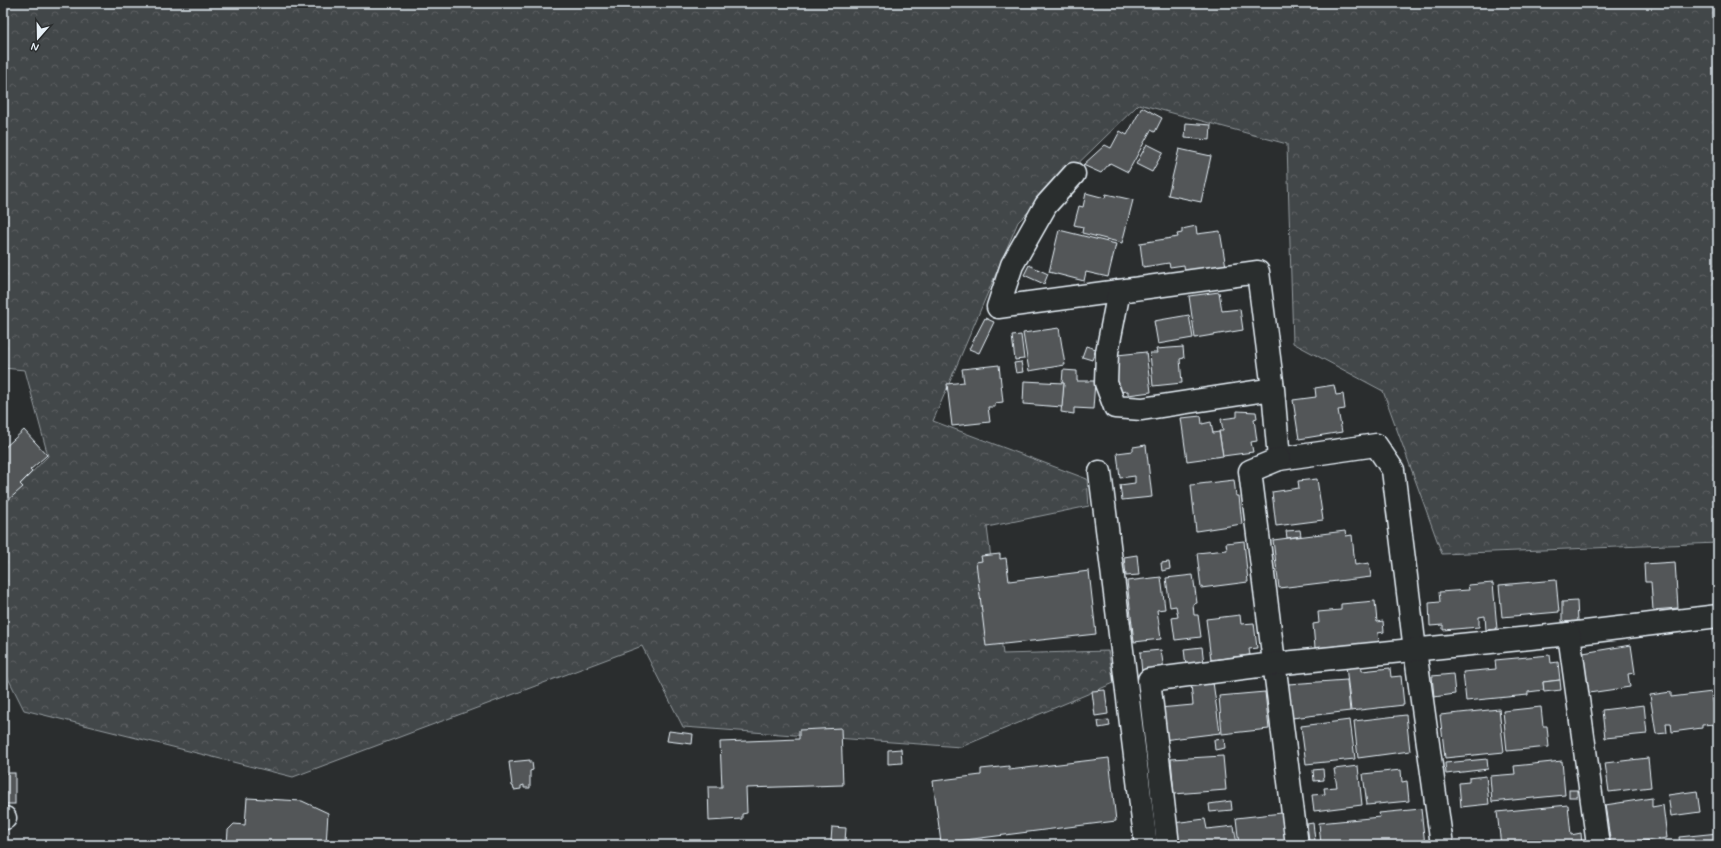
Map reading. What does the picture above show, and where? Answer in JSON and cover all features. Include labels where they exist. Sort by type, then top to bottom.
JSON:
[{"type":"street","points":[[1074,174],[1046,205],[1012,265],[998,307],[1258,272],[1273,389],[1279,459]]},
{"type":"street","points":[[1120,291],[1107,352],[1106,383],[1115,407],[1142,409],[1273,389]]},
{"type":"street","points":[[1297,845],[1250,471],[1279,459],[1376,445],[1393,470],[1415,650],[1442,845]]},
{"type":"street","points":[[1100,472],[1146,845]]},
{"type":"street","points":[[1168,845],[1149,680],[1274,664],[1569,634],[1718,616]]},
{"type":"street","points":[[1569,634],[1598,845]]},
{"type":"green space","points":[[3,3],[1718,3],[1718,543],[1442,554],[1383,391],[1293,343],[1287,144],[1139,104],[1018,222],[933,421],[1087,479],[1089,506],[987,527],[1003,654],[1108,651],[1114,683],[961,747],[683,727],[642,646],[293,777],[24,710],[3,668],[3,502],[48,456],[25,370],[3,368]]},
{"type":"building","points":[[1142,107],[1162,118],[1155,132],[1151,130],[1128,172],[1110,163],[1101,173],[1083,165],[1105,145],[1111,148],[1120,131],[1127,135]]},
{"type":"building","points":[[1186,123],[1211,125],[1210,140],[1185,138]]},
{"type":"building","points":[[1147,144],[1163,152],[1152,172],[1136,164]]},
{"type":"building","points":[[1179,149],[1211,156],[1201,202],[1168,195]]},
{"type":"building","points":[[1086,193],[1105,198],[1106,194],[1133,200],[1122,243],[1082,233],[1083,227],[1074,225],[1079,206],[1083,207]]},
{"type":"building","points":[[1196,226],[1197,234],[1220,231],[1226,267],[1185,274],[1184,265],[1170,267],[1169,263],[1143,267],[1140,243],[1178,237],[1177,234],[1182,233],[1182,229]]},
{"type":"building","points":[[1059,230],[1116,244],[1108,277],[1086,272],[1084,281],[1049,272]]},
{"type":"building","points":[[1029,265],[1048,274],[1044,284],[1024,275]]},
{"type":"building","points":[[1219,292],[1222,311],[1240,309],[1243,330],[1195,338],[1189,296]]},
{"type":"building","points":[[1189,315],[1193,338],[1158,344],[1154,321]]},
{"type":"building","points":[[985,318],[994,322],[979,353],[969,349]]},
{"type":"building","points":[[1059,328],[1065,365],[1029,371],[1023,333]]},
{"type":"building","points":[[1021,335],[1024,359],[1015,360],[1012,336]]},
{"type":"building","points":[[1086,346],[1096,349],[1092,360],[1082,357]]},
{"type":"building","points":[[1183,347],[1184,358],[1180,359],[1182,383],[1153,386],[1150,353],[1157,353],[1156,349]]},
{"type":"building","points":[[1146,352],[1151,392],[1128,395],[1128,391],[1117,392],[1115,369],[1118,369],[1117,355]]},
{"type":"building","points":[[1021,362],[1023,372],[1016,373],[1014,363]]},
{"type":"building","points":[[999,365],[1003,402],[995,403],[995,407],[988,407],[990,422],[952,426],[947,384],[964,382],[962,369]]},
{"type":"building","points":[[1063,370],[1077,371],[1077,381],[1095,381],[1093,409],[1074,408],[1074,414],[1061,412],[1064,383],[1062,384]]},
{"type":"building","points":[[1024,381],[1064,383],[1062,407],[1023,404]]},
{"type":"building","points":[[1334,385],[1336,395],[1343,394],[1345,409],[1338,410],[1342,432],[1299,439],[1293,400],[1316,397],[1315,388]]},
{"type":"building","points":[[1237,411],[1256,412],[1257,418],[1254,419],[1257,441],[1251,442],[1253,452],[1223,456],[1219,431],[1223,431],[1221,419],[1237,417]]},
{"type":"building","points":[[1201,416],[1202,424],[1211,422],[1213,433],[1219,432],[1223,456],[1187,461],[1181,418]]},
{"type":"building","points":[[24,430],[47,455],[30,470],[32,472],[20,484],[23,487],[6,502],[3,499],[3,449]]},
{"type":"building","points":[[1146,445],[1152,497],[1122,500],[1120,485],[1135,483],[1135,476],[1120,478],[1117,453],[1133,451],[1133,447]]},
{"type":"building","points":[[1317,479],[1323,520],[1276,526],[1272,492],[1299,488],[1298,481]]},
{"type":"building","points":[[1234,480],[1236,496],[1239,496],[1242,524],[1196,531],[1191,485]]},
{"type":"building","points":[[1300,530],[1301,536],[1287,538],[1286,531]]},
{"type":"building","points":[[1345,531],[1346,536],[1352,535],[1355,565],[1369,563],[1371,577],[1279,588],[1273,540]]},
{"type":"building","points":[[1244,541],[1248,582],[1201,588],[1197,553],[1227,550],[1226,543]]},
{"type":"building","points":[[1000,554],[1000,559],[1006,558],[1009,581],[1089,571],[1096,634],[986,646],[976,562],[982,561],[981,556]]},
{"type":"building","points":[[1137,555],[1139,575],[1126,576],[1124,557]]},
{"type":"building","points":[[1169,562],[1170,569],[1162,571],[1161,563]]},
{"type":"building","points":[[1675,562],[1678,608],[1653,610],[1651,582],[1645,582],[1644,564]]},
{"type":"building","points":[[1193,575],[1197,603],[1193,604],[1194,615],[1198,615],[1201,637],[1175,640],[1172,618],[1178,617],[1176,606],[1170,607],[1166,578]]},
{"type":"building","points":[[1161,577],[1165,609],[1157,610],[1161,639],[1134,642],[1127,581]]},
{"type":"building","points":[[1556,580],[1559,612],[1502,617],[1499,585]]},
{"type":"building","points":[[1493,583],[1497,629],[1486,630],[1485,616],[1479,617],[1479,627],[1443,630],[1443,625],[1430,626],[1429,603],[1440,602],[1439,592],[1469,590],[1468,585]]},
{"type":"building","points":[[1375,601],[1377,622],[1383,621],[1384,632],[1378,633],[1379,642],[1315,648],[1313,624],[1319,623],[1318,612],[1341,610],[1341,604]]},
{"type":"building","points":[[1577,601],[1578,621],[1562,622],[1562,602]]},
{"type":"building","points":[[1240,615],[1241,624],[1254,623],[1257,648],[1249,649],[1250,655],[1211,660],[1206,619]]},
{"type":"building","points":[[1631,645],[1635,673],[1628,674],[1630,687],[1589,693],[1583,653]]},
{"type":"building","points":[[1202,647],[1204,664],[1186,666],[1184,649]]},
{"type":"building","points":[[1161,650],[1164,670],[1142,673],[1140,652]]},
{"type":"building","points":[[1550,655],[1551,663],[1558,662],[1560,680],[1543,682],[1544,690],[1528,692],[1528,695],[1466,701],[1463,672],[1496,669],[1495,660]]},
{"type":"building","points":[[1361,664],[1362,671],[1390,668],[1391,677],[1401,676],[1404,705],[1351,711],[1346,666]]},
{"type":"building","points":[[1453,674],[1455,694],[1434,697],[1432,676]]},
{"type":"building","points":[[1347,680],[1350,711],[1292,718],[1288,684]]},
{"type":"building","points":[[1560,680],[1561,690],[1544,692],[1543,682]]},
{"type":"building","points":[[1213,682],[1220,733],[1163,740],[1159,708],[1193,705],[1191,684]]},
{"type":"building","points":[[1105,690],[1108,714],[1095,716],[1092,691]]},
{"type":"building","points":[[1265,692],[1269,729],[1222,734],[1219,696]]},
{"type":"building","points":[[1671,692],[1671,697],[1712,692],[1716,724],[1702,725],[1702,728],[1672,732],[1671,723],[1666,723],[1667,733],[1656,734],[1650,695]]},
{"type":"building","points":[[1644,705],[1647,734],[1605,738],[1602,710]]},
{"type":"building","points":[[1541,707],[1543,726],[1547,726],[1549,747],[1507,751],[1503,711]]},
{"type":"building","points":[[1499,709],[1504,752],[1445,758],[1440,715]]},
{"type":"building","points":[[1406,715],[1410,751],[1358,758],[1354,721]]},
{"type":"building","points":[[1109,720],[1110,726],[1099,728],[1098,721]]},
{"type":"building","points":[[1350,720],[1355,759],[1306,764],[1301,726]]},
{"type":"building","points":[[841,728],[843,785],[746,788],[747,813],[742,814],[742,819],[709,821],[708,787],[722,787],[720,742],[799,739],[799,730]]},
{"type":"building","points":[[669,731],[693,734],[692,744],[667,741]]},
{"type":"building","points":[[1224,739],[1225,748],[1215,750],[1214,740]]},
{"type":"building","points":[[901,749],[902,763],[888,764],[888,750]]},
{"type":"building","points":[[1223,756],[1226,790],[1174,794],[1171,759]]},
{"type":"building","points":[[1109,758],[1116,821],[941,843],[933,781],[981,775],[981,769],[1009,766],[1009,770]]},
{"type":"building","points":[[1648,758],[1651,787],[1609,792],[1605,763]]},
{"type":"building","points":[[1487,759],[1488,769],[1446,774],[1445,763]]},
{"type":"building","points":[[530,760],[530,763],[532,762],[533,770],[530,771],[530,788],[524,788],[524,785],[521,786],[521,789],[514,790],[512,786],[509,762]]},
{"type":"building","points":[[1562,761],[1565,795],[1492,802],[1490,776],[1515,774],[1514,766]]},
{"type":"building","points":[[1358,766],[1362,805],[1314,811],[1312,795],[1325,794],[1324,788],[1337,787],[1334,769]]},
{"type":"building","points":[[1323,769],[1324,780],[1314,781],[1313,770]]},
{"type":"building","points":[[1401,770],[1402,782],[1407,781],[1409,801],[1367,805],[1363,774]]},
{"type":"building","points":[[3,773],[15,773],[15,804],[3,804]]},
{"type":"building","points":[[1486,776],[1489,804],[1461,807],[1459,783],[1469,782],[1469,778]]},
{"type":"building","points":[[1569,790],[1577,790],[1577,797],[1569,797]]},
{"type":"building","points":[[1697,791],[1700,812],[1671,816],[1668,795]]},
{"type":"building","points":[[247,798],[302,801],[328,813],[326,845],[227,845],[228,830],[234,824],[245,825]]},
{"type":"building","points":[[1652,798],[1652,807],[1663,805],[1667,838],[1611,845],[1605,805]]},
{"type":"building","points":[[1231,801],[1232,810],[1210,812],[1209,804]]},
{"type":"building","points":[[1568,805],[1571,835],[1581,833],[1582,845],[1501,845],[1497,812]]},
{"type":"building","points":[[1421,809],[1425,845],[1321,845],[1319,823],[1380,817],[1379,813]]},
{"type":"building","points":[[1282,813],[1286,845],[1239,845],[1236,818]]},
{"type":"building","points":[[1205,819],[1207,829],[1234,826],[1237,845],[1175,845],[1173,823]]},
{"type":"building","points":[[1313,823],[1315,840],[1309,841],[1307,824]]},
{"type":"building","points":[[832,827],[846,828],[845,841],[831,841]]},
{"type":"building","points":[[1718,833],[1718,845],[1680,845],[1679,837]]},
{"type":"building","points":[[982,840],[982,845],[958,845],[957,843]]}]
